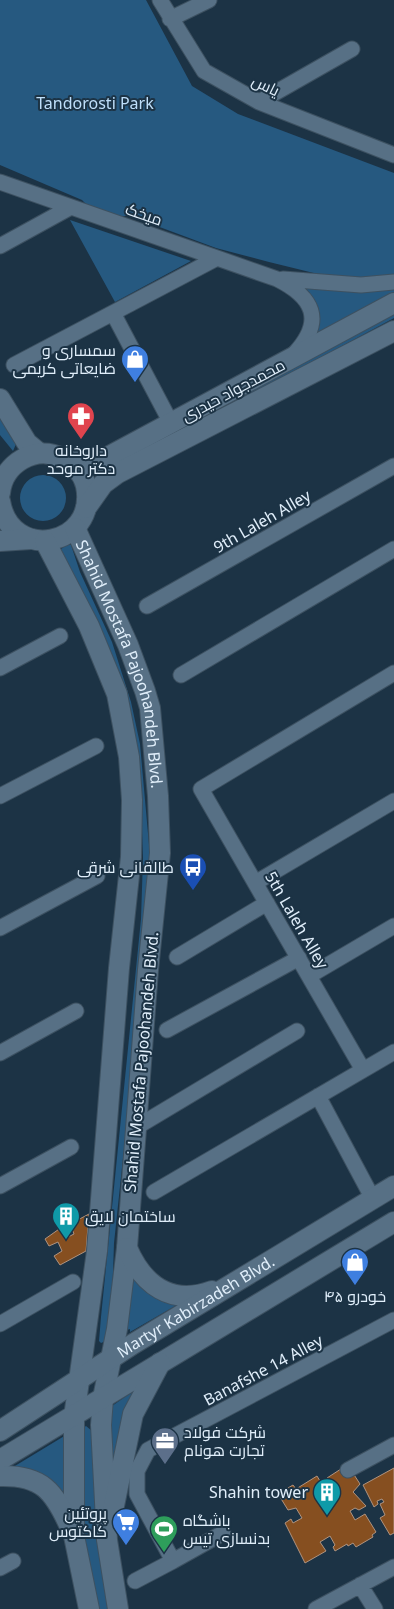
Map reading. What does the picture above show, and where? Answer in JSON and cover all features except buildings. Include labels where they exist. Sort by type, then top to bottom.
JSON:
[{"type":"main road","name":"محمدجواد حیدری","points":[[69,461],[94,464],[394,303]]},
{"type":"main road","name":"محمدجواد حیدری","points":[[86,508],[102,484],[118,473],[394,331]]},
{"type":"main road","points":[[373,342],[394,348]]},
{"type":"main road","points":[[0,398],[27,443],[39,453]]},
{"type":"main road","points":[[0,541],[38,540],[66,535],[74,528],[86,508],[85,482],[78,470],[69,461],[50,454],[39,453],[20,460],[1,484],[2,511],[8,524],[18,533],[38,540]]},
{"type":"main road","name":"Shahid Mostafa Pajoohandeh Blvd.","points":[[74,528],[134,659],[145,691],[151,718],[158,796],[160,853],[135,1128],[127,1248],[111,1358],[103,1398],[101,1425],[107,1540],[118,1609]]},
{"type":"main road","name":"Shahid Mostafa Pajoohandeh Blvd.","points":[[38,540],[89,626],[117,694],[123,714],[132,800],[131,856],[119,968],[97,1251],[74,1417],[74,1536],[89,1609]]},
{"type":"main road","name":"Martyr Kabirzadeh Blvd.","points":[[0,1431],[111,1358],[394,1186]]},
{"type":"main road","name":"Martyr Kabirzadeh Blvd.","points":[[0,1460],[394,1222]]},
{"type":"main road","points":[[127,1248],[141,1274],[148,1282],[166,1292],[186,1296],[206,1293],[235,1282]]},
{"type":"main road","points":[[107,1540],[132,1420],[160,1363]]},
{"type":"main road","points":[[0,1476],[21,1476],[46,1488],[59,1503],[74,1536]]},
{"type":"street","name":"یاس","points":[[160,0],[170,19],[204,71],[259,102],[394,155]]},
{"type":"street","points":[[170,19],[209,0]]},
{"type":"street","points":[[259,102],[352,49]]},
{"type":"street","name":"میخک","points":[[0,182],[277,279]]},
{"type":"street","points":[[0,246],[71,206]]},
{"type":"street","points":[[14,365],[217,258]]},
{"type":"street","points":[[277,279],[361,285],[394,282]]},
{"type":"street","points":[[277,279],[295,288],[306,299],[313,316],[311,332],[288,361]]},
{"type":"street","points":[[113,313],[171,423]]},
{"type":"street","name":"9th Laleh Alley","points":[[147,606],[394,466]]},
{"type":"street","points":[[181,675],[394,548]]},
{"type":"street","points":[[0,668],[60,636]]},
{"type":"street","name":"5th Laleh Alley","points":[[363,1070],[201,789],[394,674]]},
{"type":"street","points":[[0,796],[96,746]]},
{"type":"street","points":[[255,884],[394,801]]},
{"type":"street","points":[[0,928],[97,876]]},
{"type":"street","points":[[177,957],[267,903]]},
{"type":"street","points":[[309,976],[394,926]]},
{"type":"street","points":[[167,1030],[298,958]]},
{"type":"street","points":[[0,1053],[76,1011]]},
{"type":"street","points":[[135,1128],[297,1031]]},
{"type":"street","points":[[154,1192],[394,1052]]},
{"type":"street","points":[[318,1096],[373,1199]]},
{"type":"street","points":[[0,1186],[71,1147]]},
{"type":"street","points":[[0,1324],[73,1282]]},
{"type":"street","name":"Banafshe 14 Alley","points":[[173,1561],[137,1494],[137,1471],[148,1450],[394,1320]]},
{"type":"street","points":[[348,1470],[393,1449]]},
{"type":"street","points":[[135,1581],[223,1533]]},
{"type":"street","points":[[316,1609],[394,1567]]},
{"type":"street","points":[[360,1585],[375,1609]]},
{"type":"green space","name":"Tandorosti Park","points":[[0,0],[146,0],[192,86],[238,114],[394,173],[394,276],[367,279],[326,276],[216,248],[130,216],[108,216],[88,206],[82,200],[0,165]]},
{"type":"green space","points":[[70,220],[191,261],[115,302]]},
{"type":"green space","points":[[297,284],[394,287],[394,292],[315,338],[319,320],[318,307],[311,295]]},
{"type":"green space","points":[[394,308],[394,318],[114,469],[109,461]]},
{"type":"green space","points":[[0,410],[16,444],[13,451],[0,435]]},
{"type":"green space","points":[[43,475],[56,479],[62,485],[66,498],[62,511],[56,517],[43,521],[30,517],[24,511],[20,498],[24,485],[30,479]]},
{"type":"green space","points":[[67,544],[71,545],[80,572],[112,642],[131,702],[140,744],[150,856],[137,1026],[114,1243],[112,1302],[106,1341],[101,1343],[99,1341],[101,1317],[141,919],[143,858],[140,772],[59,551]]},
{"type":"green space","points":[[132,1274],[182,1302],[130,1332],[130,1329],[127,1330]]},
{"type":"green space","points":[[145,1383],[111,1467],[112,1406]]},
{"type":"green space","points":[[86,1426],[92,1431],[94,1484],[105,1512],[111,1609],[99,1609],[83,1529],[83,1428]]},
{"type":"green space","points":[[66,1435],[68,1501],[5,1472]]},
{"type":"place","name":"سمساری و ضایعاتی کریمی","points":[[135,383]]},
{"type":"place","name":"داروخانه دکتر موحد","points":[[81,440]]},
{"type":"place","name":"طالقانی شرقی","points":[[193,891]]},
{"type":"place","name":"ساختمان لایق","points":[[66,1240]]},
{"type":"place","name":"خودرو ۴۵","points":[[355,1286]]},
{"type":"place","name":"شرکت فولاد تجارت هونام","points":[[165,1465]]},
{"type":"place","name":"Shahin tower","points":[[327,1516]]},
{"type":"place","name":"پروتئین کاکتوس","points":[[126,1546]]},
{"type":"place","name":"باشگاه بدنسازی تیس","points":[[164,1553]]}]
